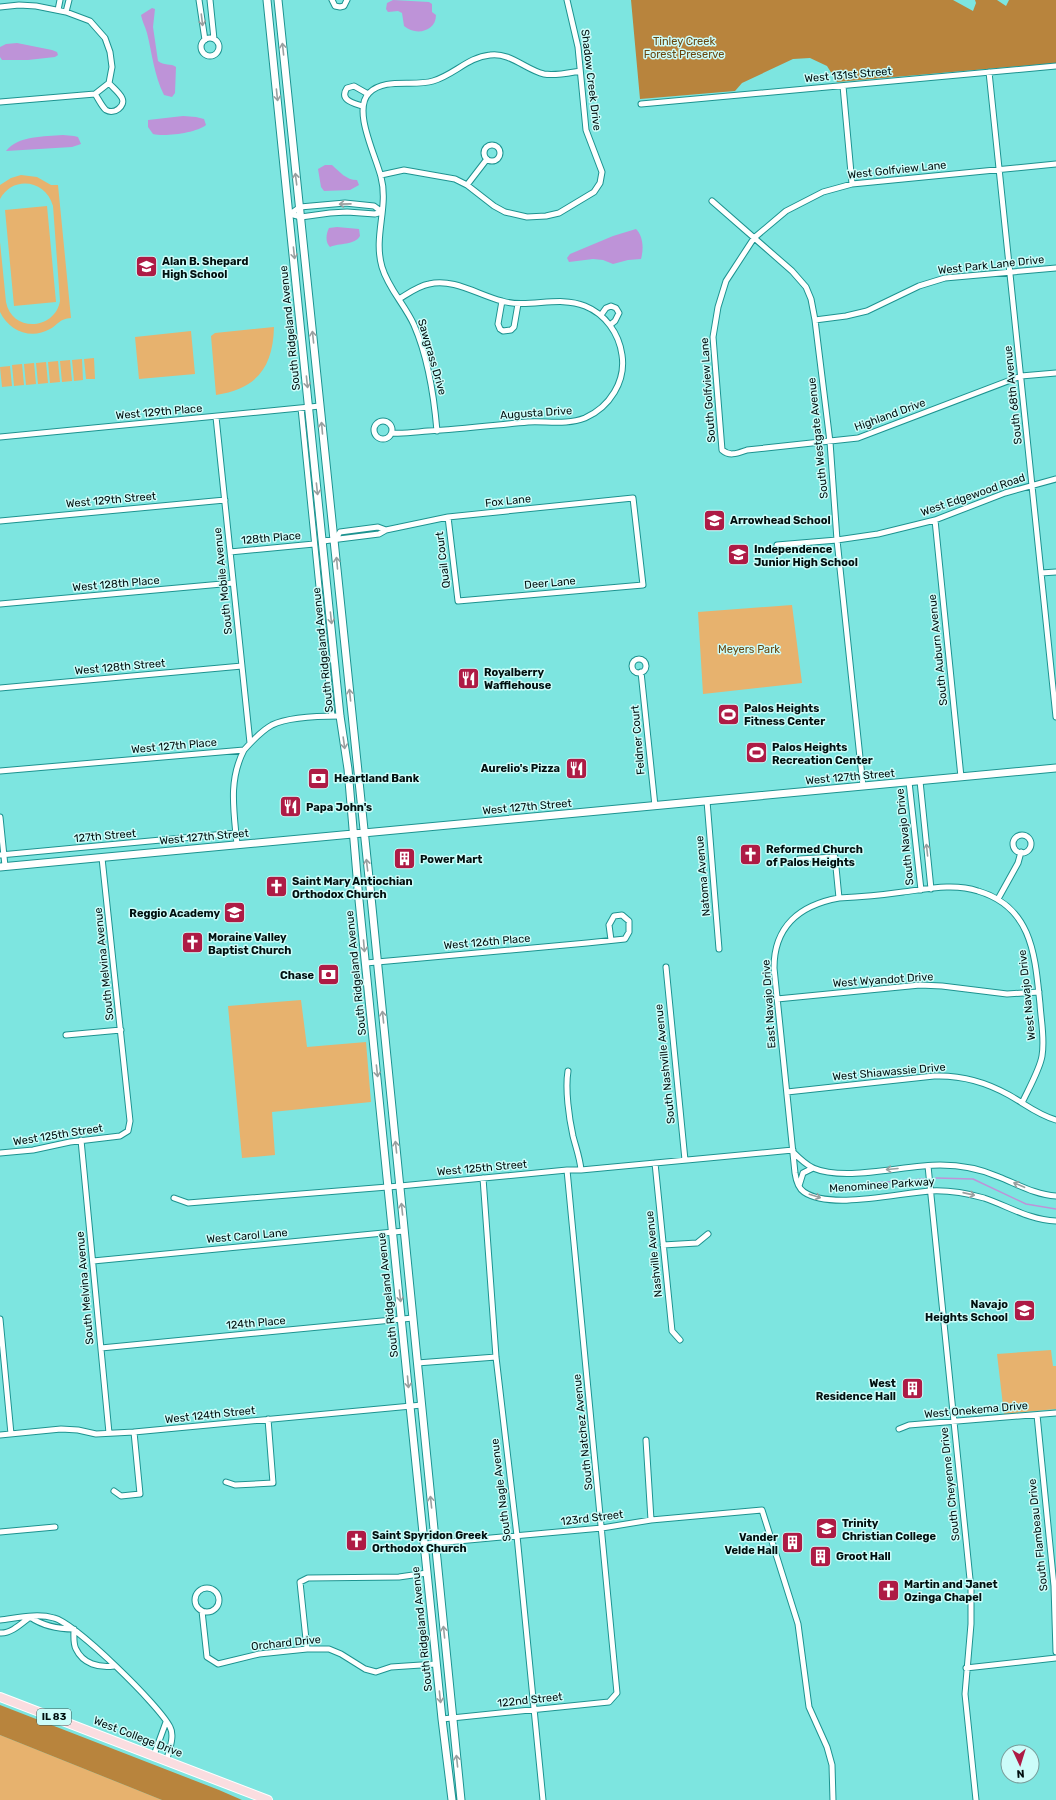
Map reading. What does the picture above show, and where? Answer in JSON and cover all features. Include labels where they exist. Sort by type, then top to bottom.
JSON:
[{"type":"main road","name":"South Ridgeland Avenue","points":[[268,0],[340,716],[348,769],[436,1664],[452,1800]]},
{"type":"main road","name":"South Ridgeland Avenue","points":[[278,0],[335,540],[461,1800]]},
{"type":"main road","name":"West 127th Street","points":[[3,867],[1056,768]]},
{"type":"main road","name":"West College Drive","points":[[0,1696],[268,1800]]},
{"type":"street","points":[[58,10],[60,0]]},
{"type":"street","points":[[66,12],[69,0]]},
{"type":"street","points":[[199,0],[205,40]]},
{"type":"street","points":[[210,0],[214,39]]},
{"type":"street","points":[[332,0],[335,6],[340,7],[344,6],[347,0]]},
{"type":"street","name":"Shadow Creek Drive","points":[[381,175],[404,170],[455,179],[505,212],[528,217],[546,216],[559,213],[594,192],[600,183],[602,172],[588,139],[575,28],[567,0]]},
{"type":"street","points":[[0,7],[25,5],[58,10],[90,22],[105,38],[110,52],[112,67],[109,83],[94,94],[0,102]]},
{"type":"street","points":[[214,39],[219,42],[220,49],[217,54],[212,57],[206,56],[202,51],[201,45],[205,40],[214,39]]},
{"type":"street","points":[[368,94],[354,86],[347,88],[344,92],[345,98],[349,102],[362,106],[368,94],[380,86],[386,84],[434,81],[468,61],[492,54],[504,56],[545,74],[580,71]]},
{"type":"street","name":"West 131st Street","points":[[641,104],[1056,66]]},
{"type":"street","name":"South 68th Avenue","points":[[989,72],[1041,573],[1054,669],[1056,717]]},
{"type":"street","points":[[94,94],[106,110],[113,112],[118,110],[122,105],[122,98],[109,83]]},
{"type":"street","points":[[843,86],[852,184]]},
{"type":"street","name":"Sawgrass Drive","points":[[362,106],[363,120],[381,175],[384,191],[378,244],[380,259],[384,273],[414,326],[434,397],[438,431]]},
{"type":"street","points":[[467,186],[487,159]]},
{"type":"street","name":"West Golfview Lane","points":[[754,238],[786,211],[823,192],[852,184],[1056,164]]},
{"type":"street","name":"South Westgate Avenue","points":[[712,200],[792,271],[806,287],[811,299],[830,442],[838,540],[863,786]]},
{"type":"street","points":[[290,214],[300,208],[345,203],[374,206],[382,212]]},
{"type":"street","points":[[290,214],[301,217],[341,212],[375,214],[382,212]]},
{"type":"street","name":"South Golfview Lane","points":[[726,454],[722,450],[721,446],[722,431],[713,337],[718,307],[726,281],[754,238]]},
{"type":"street","name":"West Park Lane Drive","points":[[815,320],[846,316],[866,311],[919,286],[945,278],[1056,268]]},
{"type":"street","name":"Augusta Drive","points":[[392,433],[438,431],[535,422],[567,422],[585,418],[593,414],[609,400],[622,374],[622,352],[616,335],[601,315],[586,306],[574,303],[547,301],[518,304],[502,301],[449,283],[438,282],[418,288],[399,299]]},
{"type":"street","points":[[502,301],[498,324],[503,331],[511,330],[514,327],[518,304]]},
{"type":"street","points":[[601,315],[606,308],[612,306],[616,308],[619,313],[618,317],[610,325]]},
{"type":"street","name":"Highland Drive","points":[[726,454],[734,454],[748,450],[858,438],[1021,376],[1056,373]]},
{"type":"street","name":"West 129th Place","points":[[0,437],[320,406]]},
{"type":"street","points":[[301,408],[332,716]]},
{"type":"street","name":"South Mobile Avenue","points":[[216,417],[250,743]]},
{"type":"street","name":"West Edgewood Road","points":[[777,545],[838,540],[878,534],[935,520],[1005,493],[1032,484],[1056,479]]},
{"type":"street","name":"Fox Lane","points":[[335,540],[378,534],[386,530],[448,517],[633,498],[643,585]]},
{"type":"street","name":"West 129th Street","points":[[0,521],[225,500]]},
{"type":"street","name":"Quail Court","points":[[448,517],[458,601]]},
{"type":"street","name":"South Auburn Avenue","points":[[935,520],[961,777]]},
{"type":"street","name":"Fox Lane","points":[[335,540],[340,532],[378,527],[386,530]]},
{"type":"street","points":[[323,541],[335,540]]},
{"type":"street","name":"128th Place","points":[[230,552],[314,544]]},
{"type":"street","points":[[1041,573],[1056,572]]},
{"type":"street","name":"West 128th Place","points":[[0,604],[234,583]]},
{"type":"street","name":"Deer Lane","points":[[458,601],[643,585]]},
{"type":"street","name":"West 128th Street","points":[[0,688],[242,666]]},
{"type":"street","name":"Feldner Court","points":[[641,672],[655,806]]},
{"type":"street","points":[[237,845],[234,778],[236,768],[244,750],[258,735],[272,725],[296,720],[340,716]]},
{"type":"street","name":"West 127th Place","points":[[0,771],[244,750]]},
{"type":"street","points":[[920,781],[931,889]]},
{"type":"street","name":"South Navajo Drive","points":[[910,782],[921,890]]},
{"type":"street","name":"Natoma Avenue","points":[[707,801],[719,949]]},
{"type":"street","points":[[0,817],[3,867]]},
{"type":"street","name":"127th Street","points":[[2,855],[236,833]]},
{"type":"street","points":[[998,899],[1015,870],[1021,852]]},
{"type":"street","points":[[798,859],[835,857],[839,898]]},
{"type":"street","name":"South Melvina Avenue","points":[[102,858],[130,1121],[128,1131],[120,1136]]},
{"type":"street","name":"West Navajo Drive","points":[[921,890],[955,887],[970,889],[998,899],[1019,918],[1030,938],[1036,962],[1043,1034],[1042,1056],[1022,1103]]},
{"type":"street","name":"East Navajo Drive","points":[[794,1152],[774,960],[778,943],[783,932],[796,917],[810,907],[826,901],[839,898],[921,890]]},
{"type":"street","name":"West 126th Place","points":[[366,963],[625,939],[629,932],[629,921],[622,915],[614,916],[609,925],[611,940]]},
{"type":"street","name":"South Nashville Avenue","points":[[666,966],[685,1160]]},
{"type":"street","name":"West Wyandot Drive","points":[[777,1000],[920,985],[942,986],[1001,994],[1039,992]]},
{"type":"street","points":[[66,1036],[121,1030]]},
{"type":"street","points":[[568,1071],[567,1081],[573,1136],[580,1157],[581,1170]]},
{"type":"street","name":"West Shiawassie Drive","points":[[787,1092],[934,1076],[951,1076],[976,1081],[1009,1095],[1042,1115],[1056,1120]]},
{"type":"street","name":"West 125th Street","points":[[0,1153],[33,1150],[81,1140],[120,1136]]},
{"type":"street","name":"South Melvina Avenue","points":[[81,1140],[109,1434]]},
{"type":"street","points":[[794,1152],[795,1173],[799,1186]]},
{"type":"street","name":"West 125th Street","points":[[174,1198],[188,1203],[794,1152]]},
{"type":"street","name":"Menominee Parkway","points":[[794,1152],[806,1164],[813,1168],[842,1174],[928,1166],[956,1166],[997,1176],[1034,1192],[1056,1196]]},
{"type":"street","name":"Nashville Avenue","points":[[655,1163],[672,1331],[680,1340]]},
{"type":"street","name":"South Cheyenne Drive","points":[[928,1166],[972,1604],[965,1694],[976,1800]]},
{"type":"street","points":[[799,1186],[803,1173],[813,1168]]},
{"type":"street","name":"South Natchez Avenue","points":[[567,1170],[617,1693]]},
{"type":"street","name":"South Nagle Avenue","points":[[483,1178],[496,1357],[517,1536],[543,1800]]},
{"type":"street","name":"Menominee Parkway","points":[[799,1186],[803,1192],[826,1200],[849,1200],[930,1191],[966,1193],[1024,1215],[1056,1221]]},
{"type":"street","name":"West Carol Lane","points":[[93,1261],[404,1231]]},
{"type":"street","points":[[663,1245],[697,1243],[708,1234]]},
{"type":"street","name":"124th Place","points":[[101,1348],[413,1318]]},
{"type":"street","points":[[0,1319],[11,1434]]},
{"type":"street","points":[[417,1363],[496,1357]]},
{"type":"street","name":"West 124th Street","points":[[0,1435],[61,1429],[78,1430],[96,1434],[109,1434],[422,1405]]},
{"type":"street","name":"West Onekema Drive","points":[[899,1429],[909,1426],[1056,1413]]},
{"type":"street","name":"South Flambeau Drive","points":[[1037,1415],[1054,1586],[1056,1652]]},
{"type":"street","points":[[226,1482],[235,1485],[273,1483],[268,1419]]},
{"type":"street","points":[[114,1491],[121,1496],[140,1494],[134,1432]]},
{"type":"street","points":[[646,1440],[651,1520]]},
{"type":"street","name":"123rd Street","points":[[425,1544],[602,1528],[651,1520],[762,1510],[776,1559],[798,1624],[809,1707],[827,1747],[832,1765],[833,1800]]},
{"type":"street","points":[[0,1532],[55,1526]]},
{"type":"street","points":[[307,1649],[300,1582],[308,1578],[399,1577],[427,1573]]},
{"type":"street","points":[[212,1589],[216,1592],[219,1599],[217,1607],[210,1612],[202,1611],[195,1603],[196,1595],[201,1590],[212,1589]]},
{"type":"street","name":"Orchard Drive","points":[[202,1611],[207,1657],[218,1664],[259,1654],[307,1649],[328,1649],[341,1654],[365,1669],[376,1672],[391,1667],[436,1664]]},
{"type":"street","points":[[0,1620],[44,1616],[64,1621],[74,1629],[138,1687],[163,1714],[172,1733],[166,1760]]},
{"type":"street","points":[[30,1617],[37,1622],[53,1627],[74,1629]]},
{"type":"street","points":[[0,1633],[5,1634],[30,1617]]},
{"type":"street","points":[[74,1629],[75,1648],[83,1658],[95,1666],[105,1668],[114,1666]]},
{"type":"street","points":[[966,1668],[1056,1658]]},
{"type":"street","name":"122nd Street","points":[[442,1719],[609,1702],[617,1693]]},
{"type":"street","points":[[154,1755],[166,1722]]},
{"type":"green space","name":"Tinley Creek Forest Preserve","points":[[631,0],[953,0],[973,11],[976,3],[975,0],[997,0],[1006,6],[1009,0],[1056,0],[1056,63],[837,82],[827,66],[810,58],[793,59],[742,83],[735,91],[640,99]]},
{"type":"green space","points":[[21,175],[37,177],[51,185],[58,185],[71,318],[61,321],[50,329],[35,334],[21,332],[15,329],[4,319],[0,312],[0,242],[6,302],[10,312],[16,319],[24,323],[33,324],[42,322],[50,318],[56,311],[60,301],[53,206],[49,197],[37,186],[21,184],[13,186],[6,191],[0,199],[0,185],[11,178]]},
{"type":"green space","points":[[47,206],[56,302],[14,306],[5,210]]},
{"type":"green space","points":[[274,327],[270,354],[266,365],[260,374],[242,387],[230,392],[216,395],[211,336],[215,333]]},
{"type":"green space","points":[[191,331],[195,374],[139,379],[135,337]]},
{"type":"green space","points":[[94,358],[95,379],[86,379],[84,359]]},
{"type":"green space","points":[[82,359],[83,380],[74,381],[72,360]]},
{"type":"green space","points":[[70,360],[72,381],[62,382],[60,361]]},
{"type":"green space","points":[[58,361],[60,382],[50,383],[48,362]]},
{"type":"green space","points":[[46,362],[48,383],[38,384],[36,363]]},
{"type":"green space","points":[[34,363],[36,384],[26,385],[24,364]]},
{"type":"green space","points":[[22,364],[24,385],[14,386],[12,365]]},
{"type":"green space","points":[[10,366],[12,386],[2,387],[0,367]]},
{"type":"green space","name":"Meyers Park","points":[[792,605],[802,683],[703,694],[698,612]]},
{"type":"green space","points":[[301,1000],[307,1047],[366,1042],[371,1102],[272,1112],[275,1155],[242,1158],[228,1006]]},
{"type":"green space","points":[[1051,1350],[1053,1366],[1056,1366],[1056,1409],[1004,1414],[997,1354]]},
{"type":"green space","points":[[0,1705],[242,1800],[162,1800],[0,1735]]},
{"type":"green space","points":[[0,1735],[162,1800],[0,1800]]},
{"type":"shaded area","points":[[393,0],[429,2],[432,4],[432,12],[436,15],[433,25],[424,31],[414,31],[404,26],[402,13],[398,11],[388,12],[386,9],[387,3]]},
{"type":"shaded area","points":[[152,8],[155,9],[153,27],[158,61],[176,67],[175,93],[172,97],[164,95],[156,72],[147,33],[141,17],[141,15]]},
{"type":"shaded area","points":[[17,43],[52,50],[57,52],[58,55],[55,57],[28,60],[2,60],[0,57],[0,47],[6,44]]},
{"type":"shaded area","points":[[183,116],[204,119],[206,125],[180,134],[165,135],[153,134],[148,127],[148,120]]},
{"type":"shaded area","points":[[63,135],[78,137],[81,144],[72,147],[6,151],[11,146],[25,139]]},
{"type":"shaded area","points":[[325,165],[332,165],[346,177],[357,180],[359,185],[350,190],[324,191],[321,187],[318,169]]},
{"type":"shaded area","points":[[337,227],[359,229],[360,236],[354,241],[330,247],[327,240],[328,230],[329,228]]},
{"type":"shaded area","points":[[636,229],[642,242],[641,259],[628,260],[613,264],[603,260],[593,259],[569,262],[567,258],[570,254],[613,236]]},
{"type":"waterway","points":[[936,1178],[973,1179],[1026,1204],[1056,1209]]},
{"type":"waterway","points":[[862,1184],[924,1179]]},
{"type":"place","name":"Alan B. Shepard High School","points":[[146,267]]},
{"type":"place","name":"Arrowhead School","points":[[715,520]]},
{"type":"place","name":"Independence Junior High School","points":[[738,555]]},
{"type":"place","name":"Royalberry Wafflehouse","points":[[469,678]]},
{"type":"place","name":"Palos Heights Fitness Center","points":[[729,714]]},
{"type":"place","name":"Palos Heights Recreation Center","points":[[756,753]]},
{"type":"place","name":"Aurelio's Pizza","points":[[576,768]]},
{"type":"place","name":"Heartland Bank","points":[[318,778]]},
{"type":"place","name":"Papa John's","points":[[290,807]]},
{"type":"place","name":"Reformed Church of Palos Heights","points":[[751,855]]},
{"type":"place","name":"Power Mart","points":[[404,859]]},
{"type":"place","name":"Saint Mary Antiochian Orthodox Church","points":[[277,887]]},
{"type":"place","name":"Reggio Academy","points":[[235,913]]},
{"type":"place","name":"Moraine Valley Baptist Church","points":[[193,943]]},
{"type":"place","name":"Chase","points":[[329,975]]},
{"type":"place","name":"Navajo Heights School","points":[[1024,1310]]},
{"type":"place","name":"West Residence Hall","points":[[912,1389]]},
{"type":"place","name":"Trinity Christian College","points":[[827,1529]]},
{"type":"place","name":"Saint Spyridon Greek Orthodox Church","points":[[357,1541]]},
{"type":"place","name":"Vander Velde Hall","points":[[793,1543]]},
{"type":"place","name":"Groot Hall","points":[[820,1556]]},
{"type":"place","name":"Martin and Janet Ozinga Chapel","points":[[889,1590]]}]
